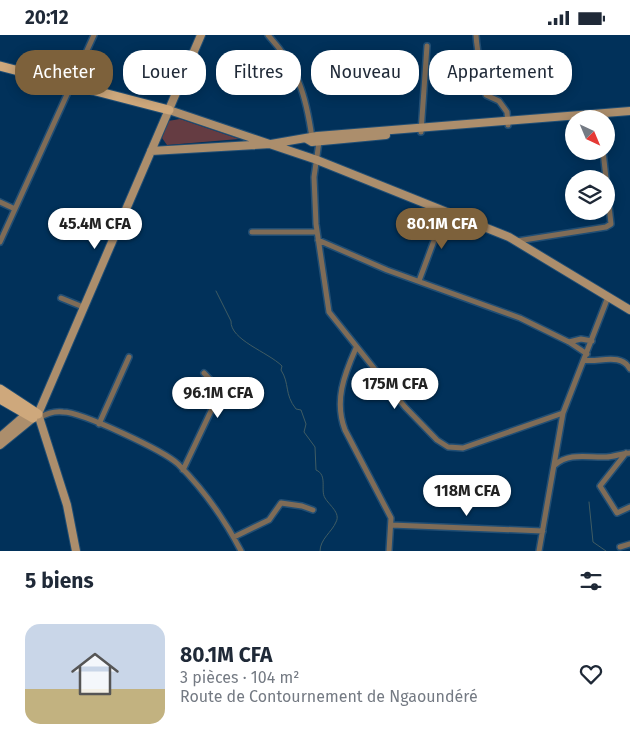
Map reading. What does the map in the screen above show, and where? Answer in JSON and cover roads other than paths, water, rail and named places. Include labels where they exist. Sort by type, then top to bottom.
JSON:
[{"type":"main road","points":[[0,445],[35,417],[44,401],[201,35]]},
{"type":"main road","points":[[0,66],[15,70]]},
{"type":"main road","points":[[110,95],[169,110],[271,144],[317,160],[445,211],[516,241],[630,310]]},
{"type":"main road","points":[[615,113],[630,111]]},
{"type":"main road","points":[[615,115],[630,115]]},
{"type":"main road","points":[[151,151],[271,144],[565,119]]},
{"type":"main road","points":[[508,123],[565,120]]},
{"type":"main road","points":[[0,389],[35,417],[67,505],[76,551]]},
{"type":"main road","points":[[0,399],[35,417]]},
{"type":"main road","points":[[0,437],[35,417]]},
{"type":"street","points":[[87,50],[94,35]]},
{"type":"street","points":[[268,35],[279,47],[300,79],[317,160],[314,177],[317,232],[329,312],[356,348],[406,407],[437,440],[448,447],[463,448],[563,413]]},
{"type":"street","points":[[476,35],[478,60],[482,69],[486,95],[499,101],[507,112],[508,123]]},
{"type":"street","points":[[422,130],[427,47]]},
{"type":"street","points":[[0,242],[66,95]]},
{"type":"street","points":[[516,241],[606,227],[611,224],[604,160]]},
{"type":"street","points":[[0,202],[15,209]]},
{"type":"street","points":[[419,281],[445,211]]},
{"type":"street","points":[[252,231],[317,232]]},
{"type":"street","points":[[318,240],[353,257],[520,318],[569,341],[587,354]]},
{"type":"street","points":[[539,551],[563,413],[608,297]]},
{"type":"street","points":[[61,298],[83,307]]},
{"type":"street","points":[[569,341],[581,339],[592,341]]},
{"type":"street","points":[[356,348],[342,384],[340,415],[345,430],[387,511],[391,525],[389,551]]},
{"type":"street","points":[[99,424],[129,357]]},
{"type":"street","points":[[584,361],[595,362],[608,358],[626,364],[630,369]]},
{"type":"street","points":[[183,470],[219,394],[218,387],[204,373]]},
{"type":"street","points":[[35,417],[63,412],[99,424],[168,457],[183,470],[234,537],[241,551]]},
{"type":"street","points":[[555,465],[566,459],[588,456],[606,457],[628,453]]},
{"type":"street","points":[[628,453],[600,486],[617,513],[630,507]]},
{"type":"street","points":[[234,537],[269,520],[281,503],[302,506],[313,510]]},
{"type":"street","points":[[391,525],[543,531]]},
{"type":"street","points":[[620,547],[630,544]]},
{"type":"waterway","points":[[216,291],[231,321],[232,328],[237,334],[282,366],[281,370],[292,404],[296,409],[301,410],[306,424],[304,432],[315,447],[316,470],[322,475],[324,495],[337,515],[336,522],[324,539],[320,551]]},
{"type":"waterway","points":[[589,502],[593,542],[606,551]]}]
